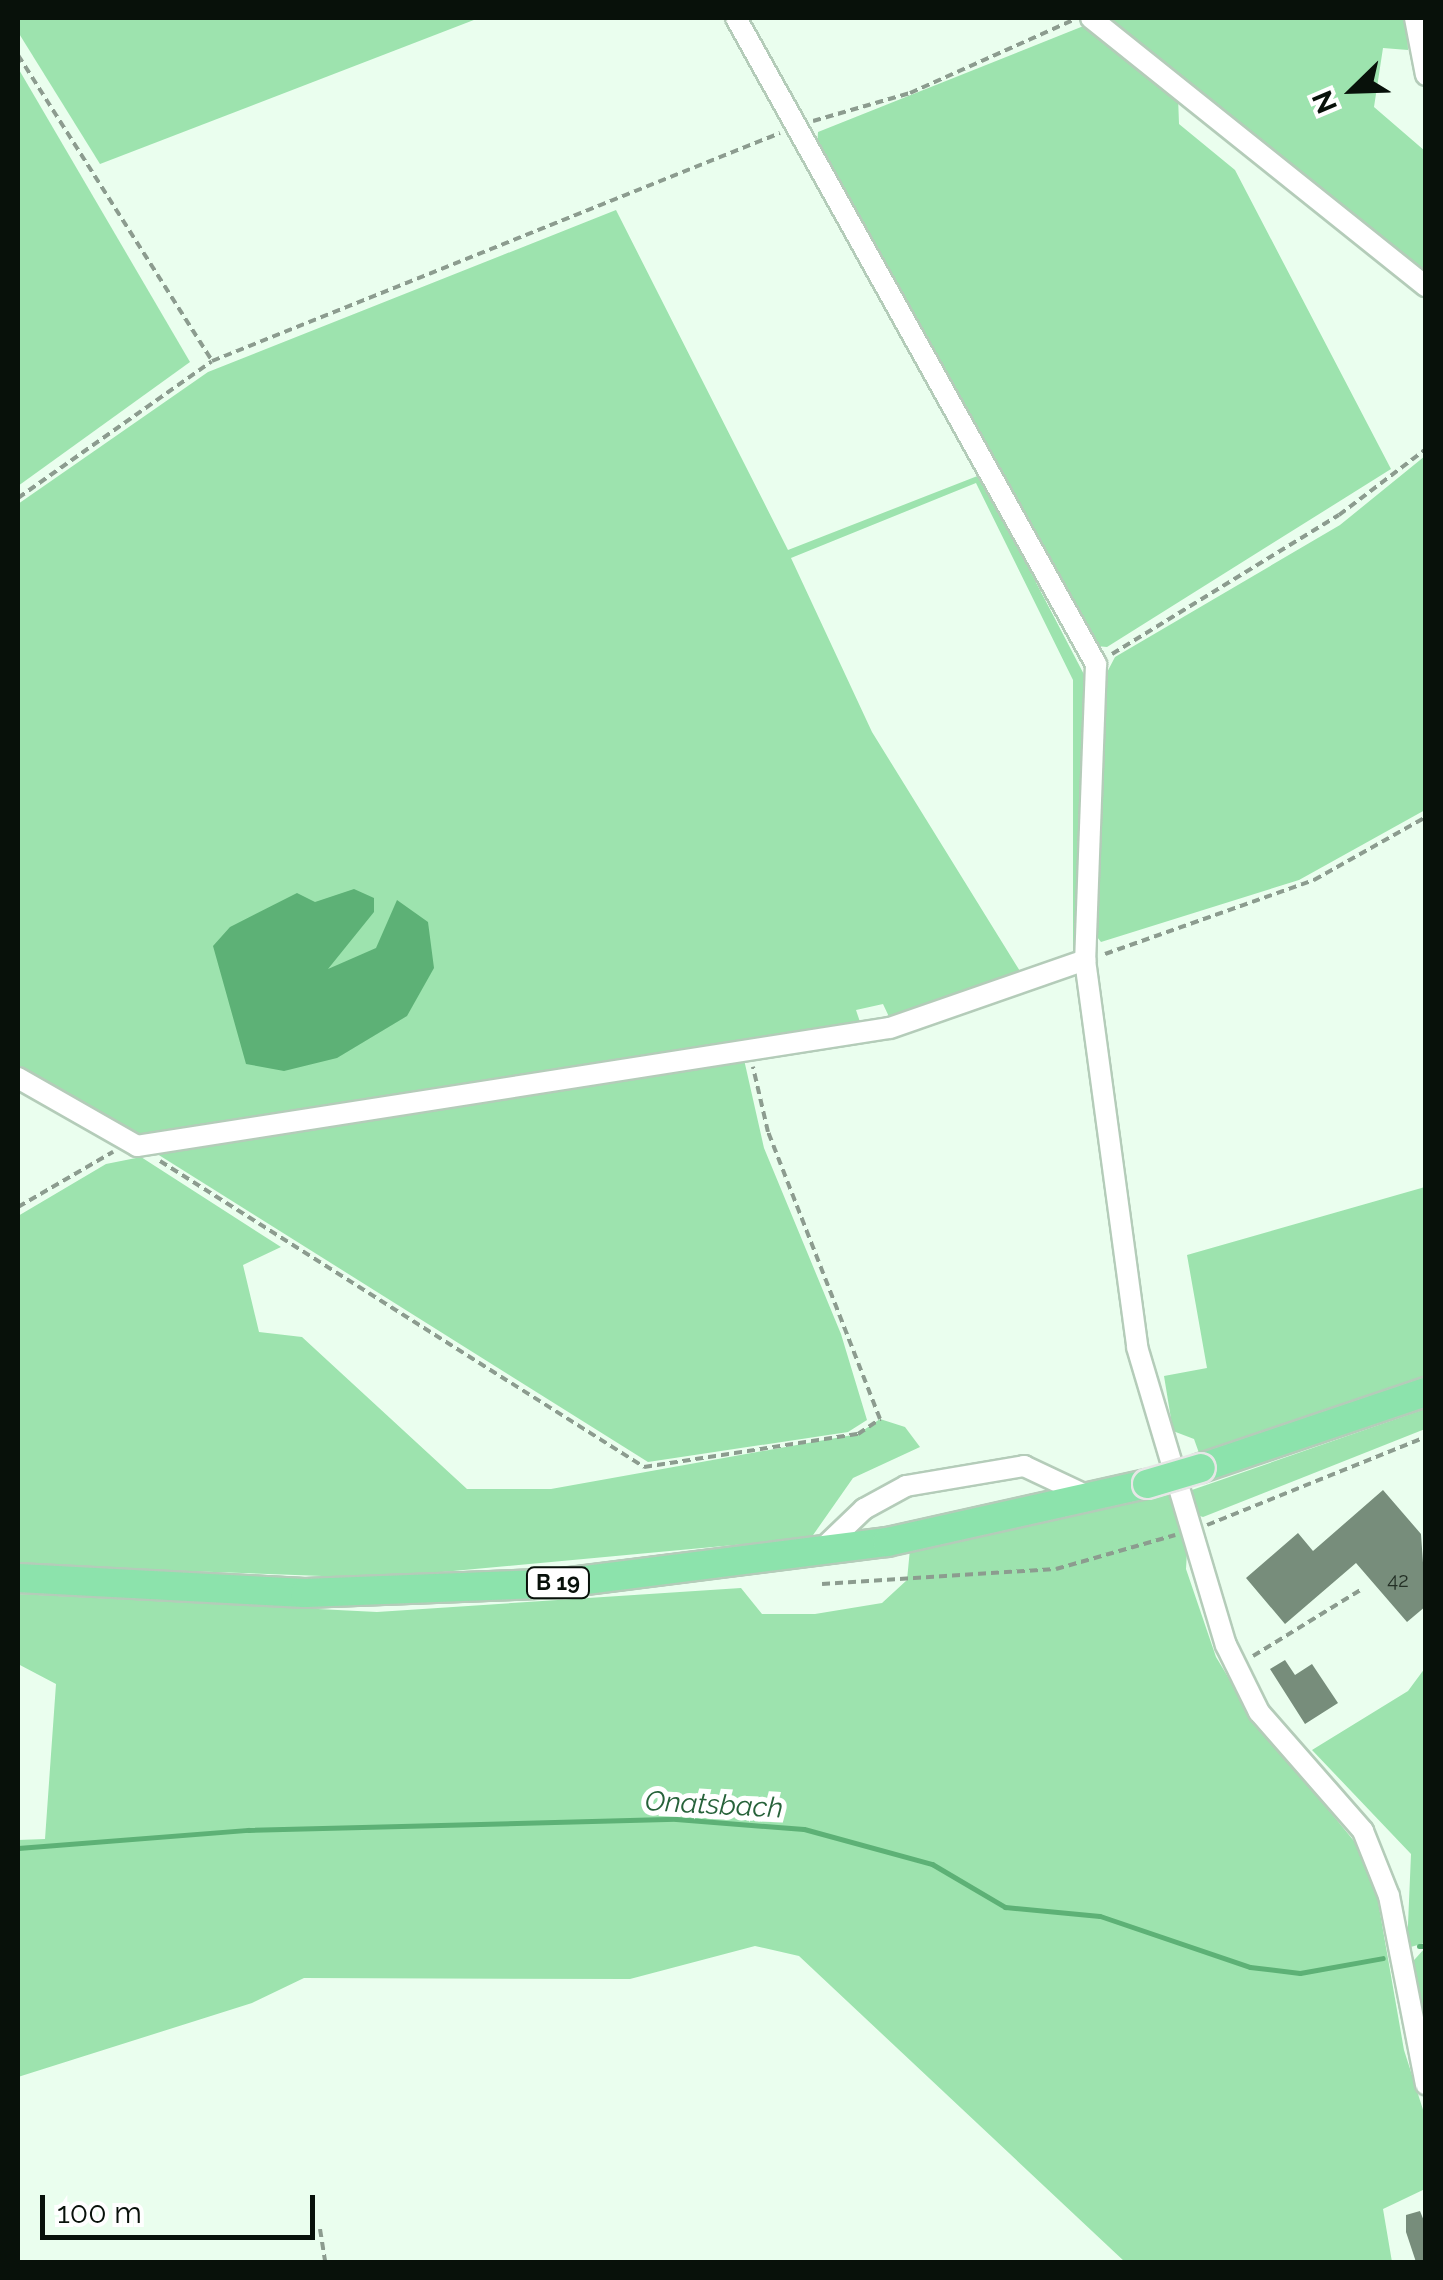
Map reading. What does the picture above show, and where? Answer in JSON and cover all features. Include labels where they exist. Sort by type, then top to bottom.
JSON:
[{"type":"main road","name":"B 19","points":[[18,1578],[408,1591],[818,1553],[1146,1484],[1426,1392]]},
{"type":"street","points":[[736,18],[1096,664],[1085,960],[1118,1252],[1188,1533],[1235,1664],[1259,1712],[1363,1831],[1389,1896],[1426,2084]]},
{"type":"street","points":[[1091,18],[1426,286]]},
{"type":"street","points":[[1416,18],[1426,75]]},
{"type":"street","points":[[18,1078],[132,1145],[890,1028],[1085,960]]},
{"type":"street","points":[[818,1553],[864,1509],[906,1486],[1024,1466],[1092,1498]]},
{"type":"path","points":[[18,498],[212,361],[797,126],[910,93],[1078,18]]},
{"type":"path","points":[[18,54],[212,361]]},
{"type":"path","points":[[1096,664],[1339,515],[1426,449]]},
{"type":"path","points":[[1085,960],[1314,880],[1426,817]]},
{"type":"path","points":[[18,1206],[132,1145],[644,1466],[858,1434],[880,1419],[768,1132],[752,1048]]},
{"type":"path","points":[[822,1584],[1056,1569],[1188,1533],[1426,1437]]},
{"type":"path","points":[[1235,1664],[1362,1589]]},
{"type":"path","points":[[320,2229],[325,2262]]},
{"type":"shaded area","points":[[18,18],[479,18],[100,164],[18,32]]},
{"type":"shaded area","points":[[1100,18],[1407,18],[1408,50],[1383,48],[1374,107],[1425,151],[1425,280]]},
{"type":"shaded area","points":[[1086,25],[1178,96],[1179,124],[1235,170],[1391,469],[1107,647],[1096,646],[1066,600],[817,147],[818,132]]},
{"type":"shaded area","points":[[18,68],[190,362],[18,486]]},
{"type":"shaded area","points":[[616,210],[788,550],[980,475],[1090,686],[1080,943],[1073,956],[1073,680],[976,483],[791,558],[872,732],[1023,976],[891,1021],[883,1004],[856,1010],[862,1028],[132,1140],[18,1070],[18,504],[208,372]]},
{"type":"shaded area","points":[[1425,456],[1425,810],[1299,880],[1101,942],[1093,932],[1103,680],[1115,657],[1340,525]]},
{"type":"shaded area","points":[[354,889],[374,898],[374,912],[328,969],[376,948],[397,900],[428,922],[434,968],[407,1016],[337,1058],[284,1071],[246,1064],[213,946],[230,927],[297,893],[315,902]]},
{"type":"shaded area","points":[[743,1055],[764,1148],[841,1334],[867,1420],[848,1432],[648,1462],[154,1152]]},
{"type":"shaded area","points":[[141,1157],[281,1247],[243,1265],[259,1332],[302,1337],[467,1489],[551,1489],[858,1434],[880,1419],[905,1427],[920,1447],[853,1478],[811,1538],[377,1578],[18,1565],[18,1216],[106,1164]]},
{"type":"shaded area","points":[[1425,1187],[1425,1378],[1199,1453],[1194,1439],[1173,1431],[1164,1376],[1207,1368],[1187,1255]]},
{"type":"shaded area","points":[[1425,1409],[1425,1429],[1203,1517],[1190,1513],[1186,1492]]},
{"type":"shaded area","points":[[1174,1489],[1188,1533],[1186,1569],[1216,1657],[1251,1715],[1354,1841],[1376,1890],[1404,2050],[1425,2116],[1425,2189],[1383,2209],[1392,2262],[1125,2262],[799,1956],[755,1946],[630,1979],[304,1978],[252,2003],[18,2077],[18,1840],[45,1839],[56,1684],[18,1664],[18,1594],[377,1612],[741,1588],[762,1614],[815,1614],[882,1603],[907,1580],[910,1549]]},
{"type":"shaded area","points":[[1425,1668],[1425,1943],[1407,1948],[1411,1854],[1312,1750],[1408,1691]]},
{"type":"shaded area","points":[[1425,1948],[1425,2031],[1405,1970]]},
{"type":"building","points":[[1383,1490],[1421,1534],[1426,1606],[1407,1622],[1356,1563],[1285,1624],[1246,1578],[1298,1533],[1313,1551]]},
{"type":"building","points":[[1285,1660],[1295,1675],[1312,1664],[1338,1703],[1305,1724],[1270,1669]]},
{"type":"building","points":[[1420,2211],[1426,2226],[1426,2262],[1416,2262],[1406,2232],[1406,2215]]},
{"type":"waterway","name":"Onatsbach","points":[[18,1848],[248,1830],[676,1819],[804,1829],[932,1864],[1005,1907],[1100,1916],[1250,1967],[1300,1973],[1383,1958]]},
{"type":"waterway","name":"Onatsbach","points":[[1419,1946],[1426,1946]]}]
